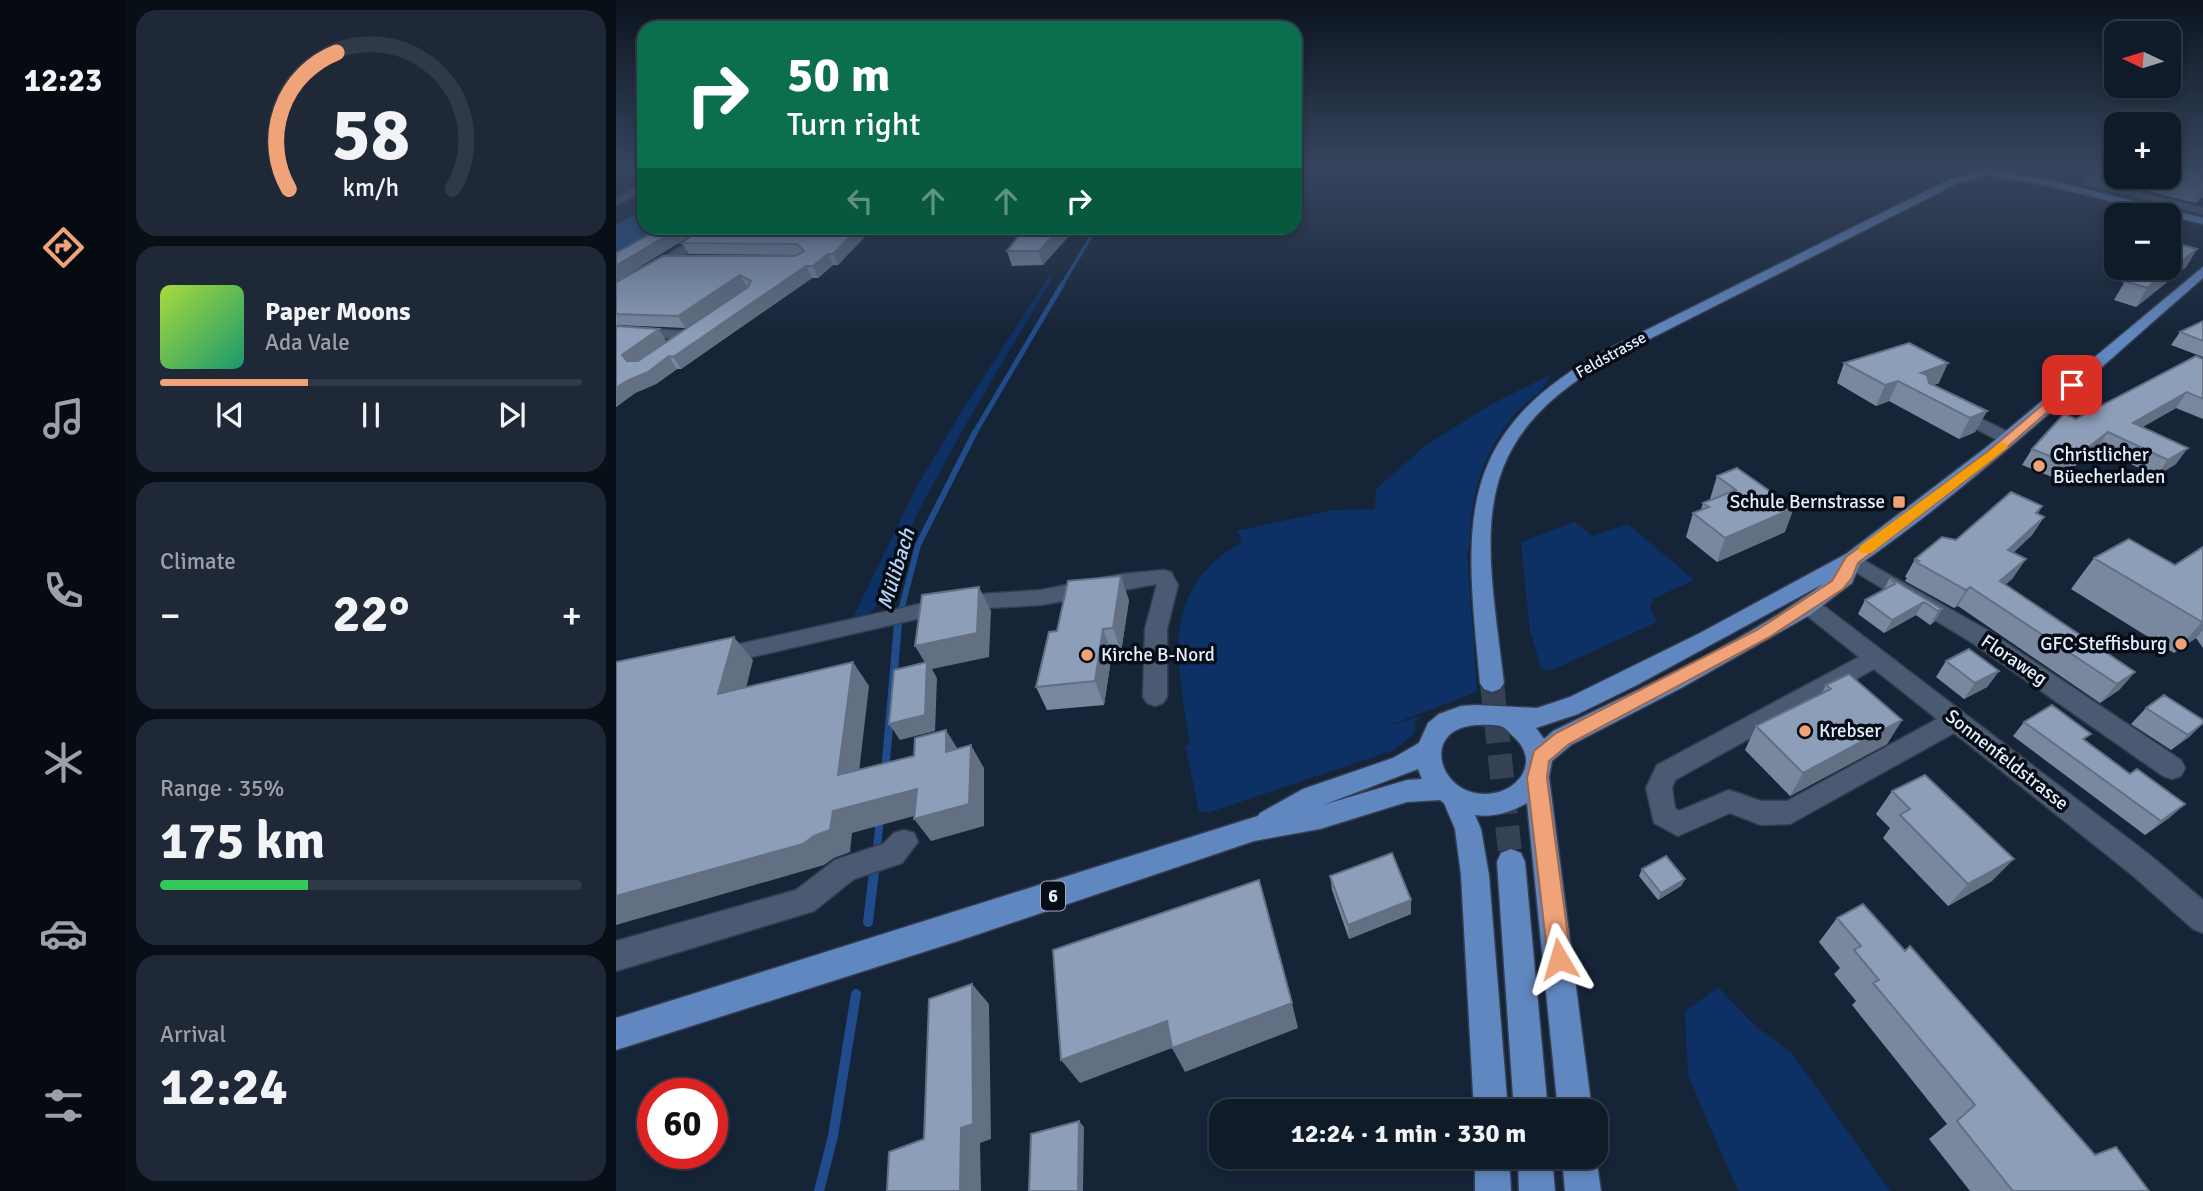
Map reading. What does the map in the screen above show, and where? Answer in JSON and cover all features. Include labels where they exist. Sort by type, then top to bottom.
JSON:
[{"type":"main road","name":"Feldstrasse","points":[[1492,683],[1482,559],[1483,506],[1501,450],[1529,412],[1562,384],[1595,363],[1861,224]]},
{"type":"main road","points":[[1490,1099],[1475,875],[1468,830],[1449,793],[1431,770],[1430,741],[1442,726],[1461,716],[1482,713],[1510,719],[1528,719],[1553,713],[1694,648],[1852,560],[2009,439],[2203,271]]},
{"type":"main road","points":[[1449,793],[1480,804],[1509,801],[1525,792],[1539,767],[1562,738],[1763,634],[1808,606],[1844,578],[1852,560]]},
{"type":"main road","points":[[1510,719],[1530,734],[1539,748],[1574,1099]]},
{"type":"main road","name":"6","points":[[1254,829],[1312,797],[1402,766],[1429,750]]},
{"type":"main road","name":"6","points":[[616,1034],[958,927],[1254,829],[1320,817],[1408,790],[1449,793]]},
{"type":"main road","points":[[1511,862],[1530,1099]]},
{"type":"main road","points":[[1492,1169],[1493,1191]]},
{"type":"main road","points":[[1536,1169],[1537,1191]]},
{"type":"main road","points":[[1581,1169],[1583,1191]]},
{"type":"street","points":[[616,291],[703,235]]},
{"type":"street","points":[[666,261],[693,261]]},
{"type":"street","points":[[616,331],[694,331],[660,354]]},
{"type":"street","points":[[616,344],[634,332]]},
{"type":"street","points":[[1938,404],[2009,439]]},
{"type":"street","name":"Floraweg","points":[[1852,560],[1979,636],[2172,768]]},
{"type":"street","points":[[697,662],[900,618],[956,603],[1019,601],[1078,592],[1111,582],[1164,578],[1168,585],[1156,629],[1155,697]]},
{"type":"street","name":"Sonnenfeldstrasse","points":[[1808,606],[2141,864],[2203,919]]},
{"type":"street","points":[[1876,657],[1666,773],[1658,788],[1663,815],[1678,824],[1729,801],[1761,813],[1790,812],[1956,720]]},
{"type":"street","points":[[616,956],[804,901],[845,869],[898,848]]},
{"type":"shaded area","points":[[637,224],[637,235],[646,235],[616,253],[616,225]]},
{"type":"shaded area","points":[[1053,277],[963,429],[916,516],[882,597],[872,611],[850,624],[916,488],[968,401],[1048,278]]},
{"type":"shaded area","points":[[1550,375],[1545,386],[1505,427],[1486,459],[1475,494],[1467,551],[1477,692],[1382,728],[1421,716],[1415,723],[1415,733],[1394,750],[1207,813],[1199,811],[1185,745],[1190,745],[1181,686],[1180,631],[1185,606],[1196,583],[1215,561],[1242,542],[1237,531],[1332,510],[1375,509],[1376,489],[1425,446],[1490,405]]},
{"type":"shaded area","points":[[1575,522],[1592,536],[1628,524],[1694,580],[1653,599],[1650,607],[1657,622],[1550,671],[1541,668],[1530,631],[1521,542]]},
{"type":"shaded area","points":[[1718,987],[1755,1026],[1791,1052],[1890,1191],[1738,1191],[1688,1076],[1685,1012]]},
{"type":"building","points":[[648,235],[667,235],[616,266],[616,253]]},
{"type":"building","points":[[693,235],[851,235],[833,254],[828,254],[813,266],[806,266],[673,357],[669,356],[648,372],[616,388],[616,326],[659,329],[622,355],[627,361],[638,361],[748,287],[751,281],[740,275],[678,316],[616,314],[616,282],[663,256],[795,256],[804,251],[797,244],[682,243]]},
{"type":"building","points":[[1020,235],[1054,235],[1039,251],[1007,251]]},
{"type":"building","points":[[2181,245],[2197,249],[2181,261]]},
{"type":"building","points":[[2126,280],[2157,280],[2147,288]]},
{"type":"building","points":[[2203,321],[2203,341],[2180,332]]},
{"type":"building","points":[[1909,343],[1948,363],[1921,373],[1927,375],[1929,383],[1987,411],[1970,418],[1898,381],[1885,385],[1844,363]]},
{"type":"building","points":[[2196,356],[2203,359],[2203,399],[2187,392],[2133,423],[2188,448],[2168,460],[2108,432],[2085,450],[2074,451],[2065,462],[2032,449],[2064,414],[2076,419]]},
{"type":"building","points":[[1737,468],[1794,508],[1725,538],[1693,513],[1709,507],[1703,503],[1736,490],[1717,476]]},
{"type":"building","points":[[2011,492],[2042,506],[2036,513],[2044,517],[2008,550],[2026,559],[2000,581],[2135,672],[2117,684],[1970,587],[1966,590],[1916,562],[1919,561],[1915,559],[1942,537],[1956,540]]},
{"type":"building","points":[[2129,539],[2175,565],[2203,547],[2202,622],[2094,558]]},
{"type":"building","points":[[1121,576],[1113,628],[1103,629],[1095,681],[1036,687],[1049,632],[1057,631],[1068,581]]},
{"type":"building","points":[[1890,578],[1942,609],[1938,611],[1924,602],[1892,620],[1865,600],[1895,584]]},
{"type":"building","points":[[979,587],[977,633],[915,646],[922,595]]},
{"type":"building","points":[[734,637],[718,694],[853,662],[838,775],[914,756],[915,738],[946,730],[946,752],[971,745],[969,804],[914,819],[917,789],[833,811],[830,830],[803,844],[616,896],[616,662]]},
{"type":"building","points":[[1969,649],[1999,671],[1975,683],[1946,661]]},
{"type":"building","points":[[927,662],[925,715],[889,724],[894,670]]},
{"type":"building","points":[[1849,674],[1902,720],[1803,773],[1756,726],[1831,689],[1826,685]]},
{"type":"building","points":[[2164,695],[2203,720],[2203,723],[2188,735],[2146,708]]},
{"type":"building","points":[[2052,705],[2091,734],[2083,739],[2130,774],[2137,769],[2185,804],[2161,821],[2024,722]]},
{"type":"building","points":[[1925,775],[2014,859],[1968,884],[1900,815],[1910,809],[1892,791]]},
{"type":"building","points":[[1392,853],[1411,900],[1348,925],[1330,876]]},
{"type":"building","points":[[1666,856],[1685,879],[1661,893],[1642,869]]},
{"type":"building","points":[[1259,880],[1292,1003],[1172,1048],[1167,1021],[1061,1060],[1053,950]]},
{"type":"building","points":[[1863,904],[1905,951],[1910,946],[2095,1155],[2116,1147],[2149,1191],[2013,1191],[1957,1121],[1975,1105],[1873,983],[1879,980],[1854,950],[1861,946],[1837,918]]},
{"type":"building","points":[[972,984],[973,1124],[961,1128],[960,1191],[887,1191],[889,1152],[924,1139],[929,999]]},
{"type":"building","points":[[1079,1121],[1078,1191],[1029,1191],[1031,1134]]},
{"type":"waterway","name":"Mülibach","points":[[1062,285],[1092,235]]},
{"type":"waterway","name":"Mülibach","points":[[974,434],[1063,283]]},
{"type":"waterway","name":"Mülibach","points":[[897,626],[918,545],[975,432]]},
{"type":"waterway","name":"Mülibach","points":[[885,772],[898,624]]},
{"type":"waterway","name":"Mülibach","points":[[874,873],[880,819]]},
{"type":"waterway","name":"Mülibach","points":[[868,922],[874,872]]},
{"type":"waterway","name":"Mülibach","points":[[819,1191],[833,1136],[856,994]]},
{"type":"tunnel","points":[[1492,683],[1511,862]]},
{"type":"slow traffic","points":[[1865,550],[2002,446]]},
{"type":"place","name":"Christlicher Büecherladen","points":[[2039,466]]},
{"type":"place","name":"Schule Bernstrasse","points":[[1899,502]]},
{"type":"place","name":"GFC Steffisburg","points":[[2181,644]]},
{"type":"place","name":"Kirche B-Nord","points":[[1087,655]]},
{"type":"place","name":"Krebser","points":[[1805,731]]},
{"type":"route","points":[[1559,959],[1537,778],[1540,757],[1562,738],[1763,634],[1838,585],[1849,570],[1852,560],[1991,456],[2072,385]]}]
